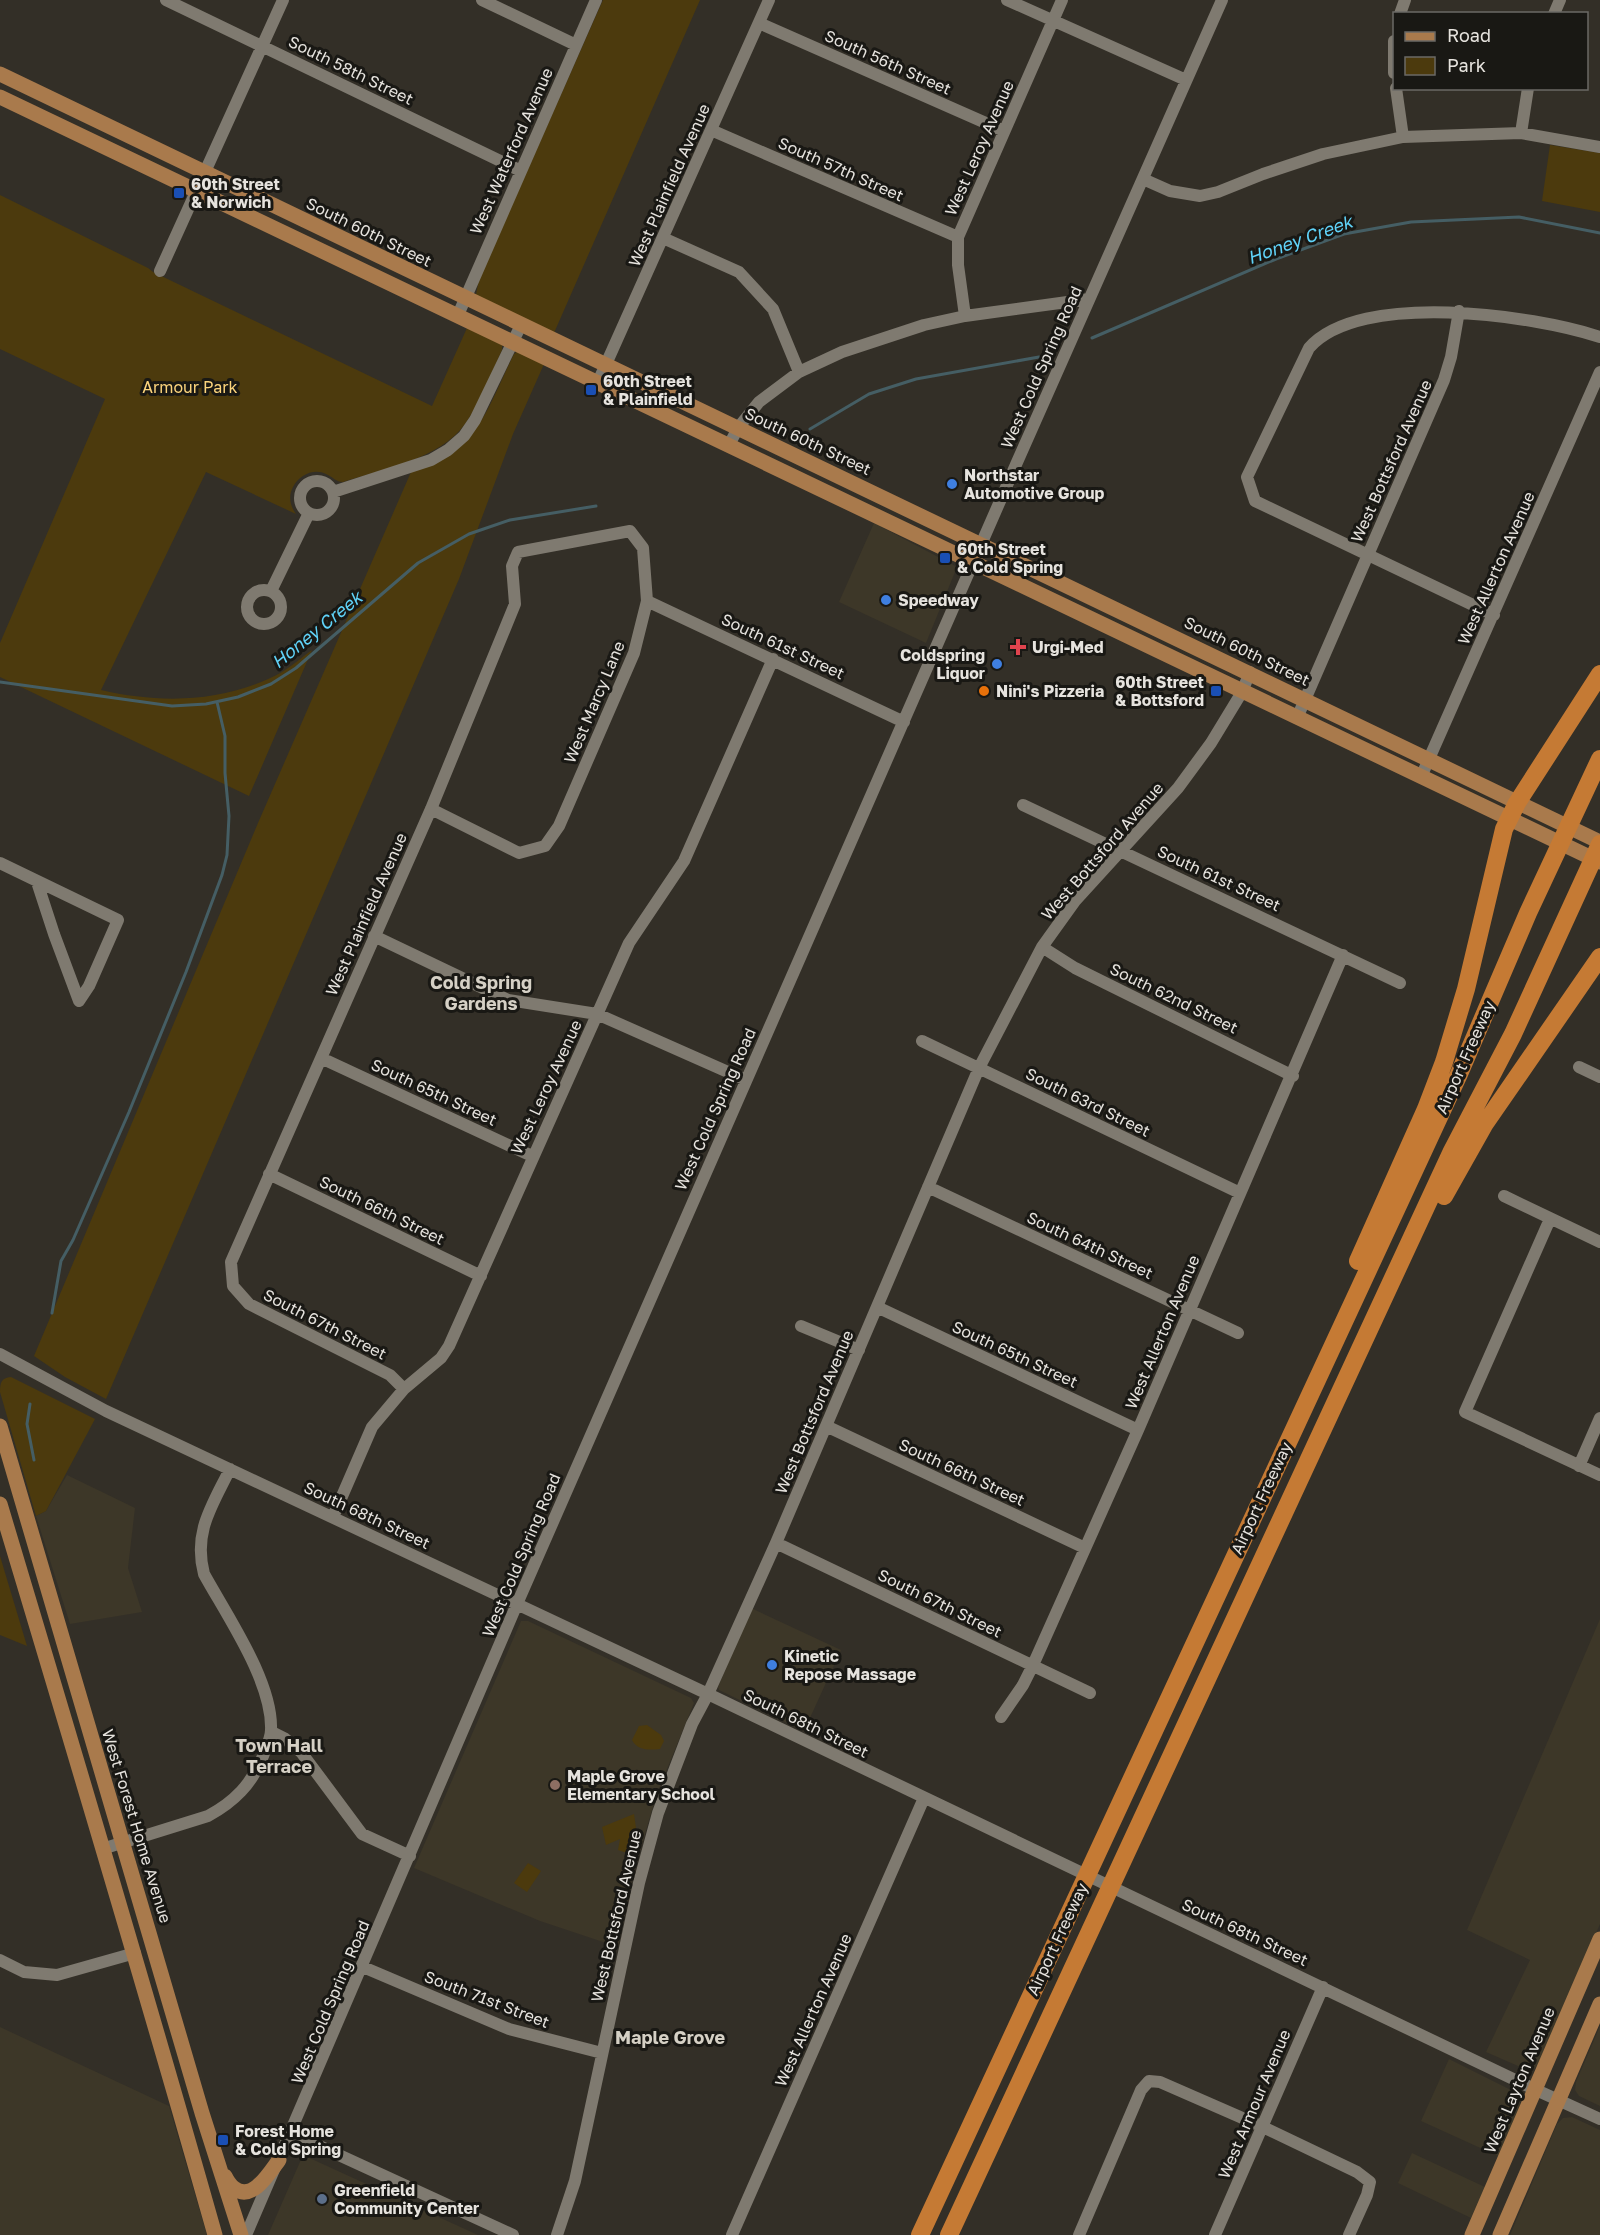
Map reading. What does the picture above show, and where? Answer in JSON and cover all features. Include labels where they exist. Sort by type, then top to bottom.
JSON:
[{"type":"highway","points":[[1317,1377],[1319,1348],[1426,1109],[1444,1062],[1466,989],[1504,829],[1513,811],[1600,674]]},
{"type":"highway","name":"Airport Freeway","points":[[920,2235],[1459,1074],[1528,913],[1600,759]]},
{"type":"highway","name":"Airport Freeway","points":[[949,2235],[1451,1153],[1512,1034],[1600,843]]},
{"type":"highway","points":[[1364,1341],[1384,1323],[1434,1214],[1464,1158],[1600,957]]},
{"type":"main road","name":"South 60th Street","points":[[0,74],[606,366],[1250,672],[1429,760],[1513,811],[1538,832],[1600,862]]},
{"type":"main road","points":[[3,98],[11,94],[26,96],[47,105],[86,115]]},
{"type":"main road","name":"South 60th Street","points":[[3,98],[1421,777],[1513,811],[1546,816],[1600,843]]},
{"type":"main road","points":[[889,522],[893,514],[897,512],[913,518],[925,517]]},
{"type":"main road","name":"West Forest Home Avenue","points":[[0,1426],[241,2235]]},
{"type":"main road","points":[[0,1504],[135,1953],[215,2235]]},
{"type":"main road","name":"West Layton Avenue","points":[[1472,2235],[1600,1939]]},
{"type":"main road","points":[[1500,2235],[1600,2004]]},
{"type":"main road","points":[[221,2171],[234,2188],[250,2191],[258,2186],[279,2160]]},
{"type":"street","name":"South 58th Street","points":[[166,0],[520,171]]},
{"type":"street","points":[[160,272],[283,0]]},
{"type":"street","points":[[482,0],[576,45]]},
{"type":"street","name":"West Waterford Avenue","points":[[458,315],[596,0]]},
{"type":"street","name":"West Plainfield Avenue","points":[[598,382],[769,0]]},
{"type":"street","points":[[1007,0],[1186,80]]},
{"type":"street","name":"West Leroy Avenue","points":[[965,316],[958,264],[958,237],[1062,0]]},
{"type":"street","name":"West Cold Spring Road","points":[[246,2235],[517,1604],[981,543],[1222,0]]},
{"type":"street","name":"South 56th Street","points":[[759,23],[1004,131]]},
{"type":"street","points":[[1396,90],[1403,136]]},
{"type":"street","points":[[1521,133],[1528,90]]},
{"type":"street","name":"South 57th Street","points":[[711,130],[958,237]]},
{"type":"street","points":[[1143,179],[1170,191],[1200,196],[1218,192],[1323,154],[1403,136],[1521,133],[1600,147]]},
{"type":"street","points":[[663,238],[739,272],[773,309],[799,372]]},
{"type":"street","points":[[729,445],[738,428],[759,402],[799,372],[842,352],[924,325],[965,316],[1089,299]]},
{"type":"street","points":[[1494,615],[1255,501],[1248,477],[1309,348],[1329,331],[1386,316],[1459,311],[1560,325],[1600,336]]},
{"type":"street","name":"West Bottsford Avenue","points":[[1297,718],[1444,380],[1451,357],[1459,311]]},
{"type":"street","points":[[333,492],[431,460],[448,450],[464,436],[475,420],[521,325]]},
{"type":"street","name":"West Allerton Avenue","points":[[1421,777],[1600,372]]},
{"type":"street","points":[[311,481],[320,481],[330,486],[333,492],[334,498],[329,509],[318,515],[309,513],[302,507],[300,494],[305,485],[311,481]]},
{"type":"street","points":[[271,591],[309,513]]},
{"type":"street","name":"West Plainfield Avenue","points":[[233,1286],[231,1262],[431,809],[515,604],[512,566],[518,552],[630,531]]},
{"type":"street","name":"West Marcy Lane","points":[[431,809],[519,853],[545,846],[559,826],[634,654],[647,601],[643,548],[630,531]]},
{"type":"street","name":"South 61st Street","points":[[647,601],[904,722]]},
{"type":"street","name":"West Leroy Avenue","points":[[333,1517],[372,1427],[404,1389],[441,1358],[449,1346],[629,943],[684,861],[773,659]]},
{"type":"street","name":"West Bottsford Avenue","points":[[557,2235],[575,2181],[639,1883],[658,1813],[692,1724],[708,1694],[776,1543],[980,1068],[1042,947],[1075,901],[1178,788],[1211,743],[1242,692],[1250,672]]},
{"type":"street","name":"South 61st Street","points":[[1023,805],[1400,983]]},
{"type":"street","points":[[0,863],[118,920],[89,986],[79,1001],[37,882]]},
{"type":"street","points":[[374,936],[508,1000],[597,1014],[746,1080]]},
{"type":"street","name":"South 62nd Street","points":[[1042,947],[1075,968],[1293,1076]]},
{"type":"street","name":"West Allerton Avenue","points":[[1001,1717],[1023,1685],[1033,1665],[1138,1430],[1344,955]]},
{"type":"street","name":"South 63rd Street","points":[[922,1041],[1240,1193]]},
{"type":"street","name":"South 65th Street","points":[[321,1058],[532,1156]]},
{"type":"street","points":[[1579,1067],[1600,1077]]},
{"type":"street","name":"South 66th Street","points":[[269,1174],[481,1276]]},
{"type":"street","name":"South 64th Street","points":[[928,1187],[1238,1334]]},
{"type":"street","points":[[1504,1196],[1600,1242]]},
{"type":"street","points":[[1550,1219],[1465,1412],[1600,1475]]},
{"type":"street","name":"South 67th Street","points":[[233,1286],[249,1304],[390,1375],[404,1389]]},
{"type":"street","name":"South 65th Street","points":[[878,1307],[1138,1430]]},
{"type":"street","points":[[801,1326],[859,1350]]},
{"type":"street","name":"South 68th Street","points":[[0,1354],[106,1411],[708,1694],[1600,2119]]},
{"type":"street","points":[[1579,1466],[1600,1418]]},
{"type":"street","name":"South 66th Street","points":[[826,1426],[1085,1548]]},
{"type":"street","points":[[102,1849],[208,1816],[224,1808],[238,1796],[256,1773],[272,1732],[269,1704],[260,1677],[204,1574],[200,1557],[200,1537],[206,1519],[230,1469]]},
{"type":"street","name":"South 67th Street","points":[[776,1543],[1090,1693]]},
{"type":"street","points":[[272,1732],[284,1738],[301,1752],[362,1834],[410,1856]]},
{"type":"street","name":"West Allerton Avenue","points":[[732,2235],[924,1798]]},
{"type":"street","points":[[0,1960],[24,1972],[57,1975],[135,1953]]},
{"type":"street","name":"South 71st Street","points":[[363,1967],[509,2029],[602,2053]]},
{"type":"street","name":"West Armour Avenue","points":[[1215,2235],[1323,1987]]},
{"type":"street","points":[[1079,2235],[1141,2090],[1149,2081],[1160,2082],[1263,2127],[1357,2172],[1370,2182],[1367,2195],[1349,2235]]},
{"type":"street","points":[[291,2133],[513,2235]]},
{"type":"shaded area","points":[[874,523],[957,567],[926,643],[839,602]]},
{"type":"shaded area","points":[[67,1475],[135,1508],[128,1568],[142,1612],[70,1624],[36,1516],[46,1511]]},
{"type":"shaded area","points":[[751,1608],[841,1650],[804,1731],[719,1690],[718,1687]]},
{"type":"shaded area","points":[[1600,1619],[1600,1924],[1538,2065],[1534,2069],[1527,2070],[1486,2052],[1530,1960],[1467,1930]]},
{"type":"shaded area","name":"Maple Grove Elementary School","points":[[521,1621],[528,1621],[691,1698],[694,1703],[656,1796],[632,1879],[618,1947],[540,1921],[414,1868]]},
{"type":"shaded area","points":[[1600,2026],[1600,2106],[1579,2096],[1575,2090],[1576,2082]]},
{"type":"shaded area","points":[[0,2027],[169,2106],[207,2235],[0,2235]]},
{"type":"shaded area","points":[[1449,2059],[1519,2094],[1520,2105],[1498,2156],[1421,2121]]},
{"type":"shaded area","points":[[1572,2117],[1600,2130],[1600,2235],[1510,2235],[1557,2124],[1563,2118]]},
{"type":"shaded area","points":[[1412,2153],[1485,2187],[1471,2218],[1398,2183]]},
{"type":"shaded area","points":[[303,2155],[397,2198],[478,2235],[268,2235]]},
{"type":"green space","points":[[603,0],[700,0],[554,333],[476,295],[479,279]]},
{"type":"green space","points":[[1550,145],[1600,153],[1600,212],[1542,201]]},
{"type":"green space","name":"Armour Park","points":[[0,195],[153,272],[432,406],[467,328],[502,345],[502,350],[476,407],[454,436],[441,446],[410,461],[343,482],[321,472],[307,474],[299,479],[291,490],[290,501],[296,514],[206,472],[101,690],[124,695],[170,699],[216,695],[261,682],[282,672],[312,650],[249,796],[0,677],[0,643],[105,399],[0,349]]},
{"type":"green space","points":[[518,351],[544,364],[513,434],[459,579],[106,1399],[65,1377],[34,1356],[258,823],[411,472],[452,453],[466,441],[487,411],[514,354]]},
{"type":"green space","points":[[11,1377],[95,1419],[46,1511],[36,1516],[0,1392],[2,1382],[5,1378]]},
{"type":"green space","points":[[0,1556],[27,1646],[0,1635]]},
{"type":"green space","points":[[647,1725],[661,1735],[664,1741],[660,1749],[641,1748],[634,1744],[632,1740],[639,1726]]},
{"type":"green space","points":[[634,1814],[636,1828],[630,1854],[618,1850],[620,1839],[606,1845],[602,1827]]},
{"type":"green space","points":[[528,1863],[541,1871],[527,1892],[514,1883]]},
{"type":"waterway","name":"Honey Creek","points":[[1092,338],[1276,259],[1344,234],[1411,222],[1519,217],[1600,233]]},
{"type":"waterway","name":"Honey Creek","points":[[810,429],[869,394],[916,379],[1039,357]]},
{"type":"waterway","name":"Honey Creek","points":[[0,682],[172,706],[206,704],[238,697],[271,684],[296,668],[418,563],[469,534],[510,520],[596,506]]},
{"type":"waterway","points":[[52,1313],[61,1261],[73,1240],[129,1112],[186,972],[222,875],[227,855],[229,816],[225,773],[225,736],[217,702]]},
{"type":"waterway","points":[[30,1404],[27,1424],[34,1460]]},
{"type":"place","name":"60th Street & Norwich","points":[[179,193]]},
{"type":"place","name":"60th Street & Plainfield","points":[[591,390]]},
{"type":"place","name":"Northstar Automotive Group","points":[[952,484]]},
{"type":"place","name":"60th Street & Cold Spring","points":[[945,558]]},
{"type":"place","name":"Speedway","points":[[886,600]]},
{"type":"place","name":"Urgi-Med","points":[[1018,647]]},
{"type":"place","name":"Coldspring Liquor","points":[[997,664]]},
{"type":"place","name":"Nini's Pizzeria","points":[[984,691]]},
{"type":"place","name":"60th Street & Bottsford","points":[[1216,691]]},
{"type":"place","name":"Kinetic Repose Massage","points":[[772,1665]]},
{"type":"place","name":"Maple Grove Elementary School","points":[[555,1785]]},
{"type":"place","name":"Forest Home & Cold Spring","points":[[223,2140]]},
{"type":"place","name":"Greenfield Community Center","points":[[322,2199]]},
{"type":"district","name":"Cold Spring Gardens","points":[[481,993]]},
{"type":"district","name":"Town Hall Terrace","points":[[279,1756]]},
{"type":"district","name":"Maple Grove","points":[[670,2038]]}]
